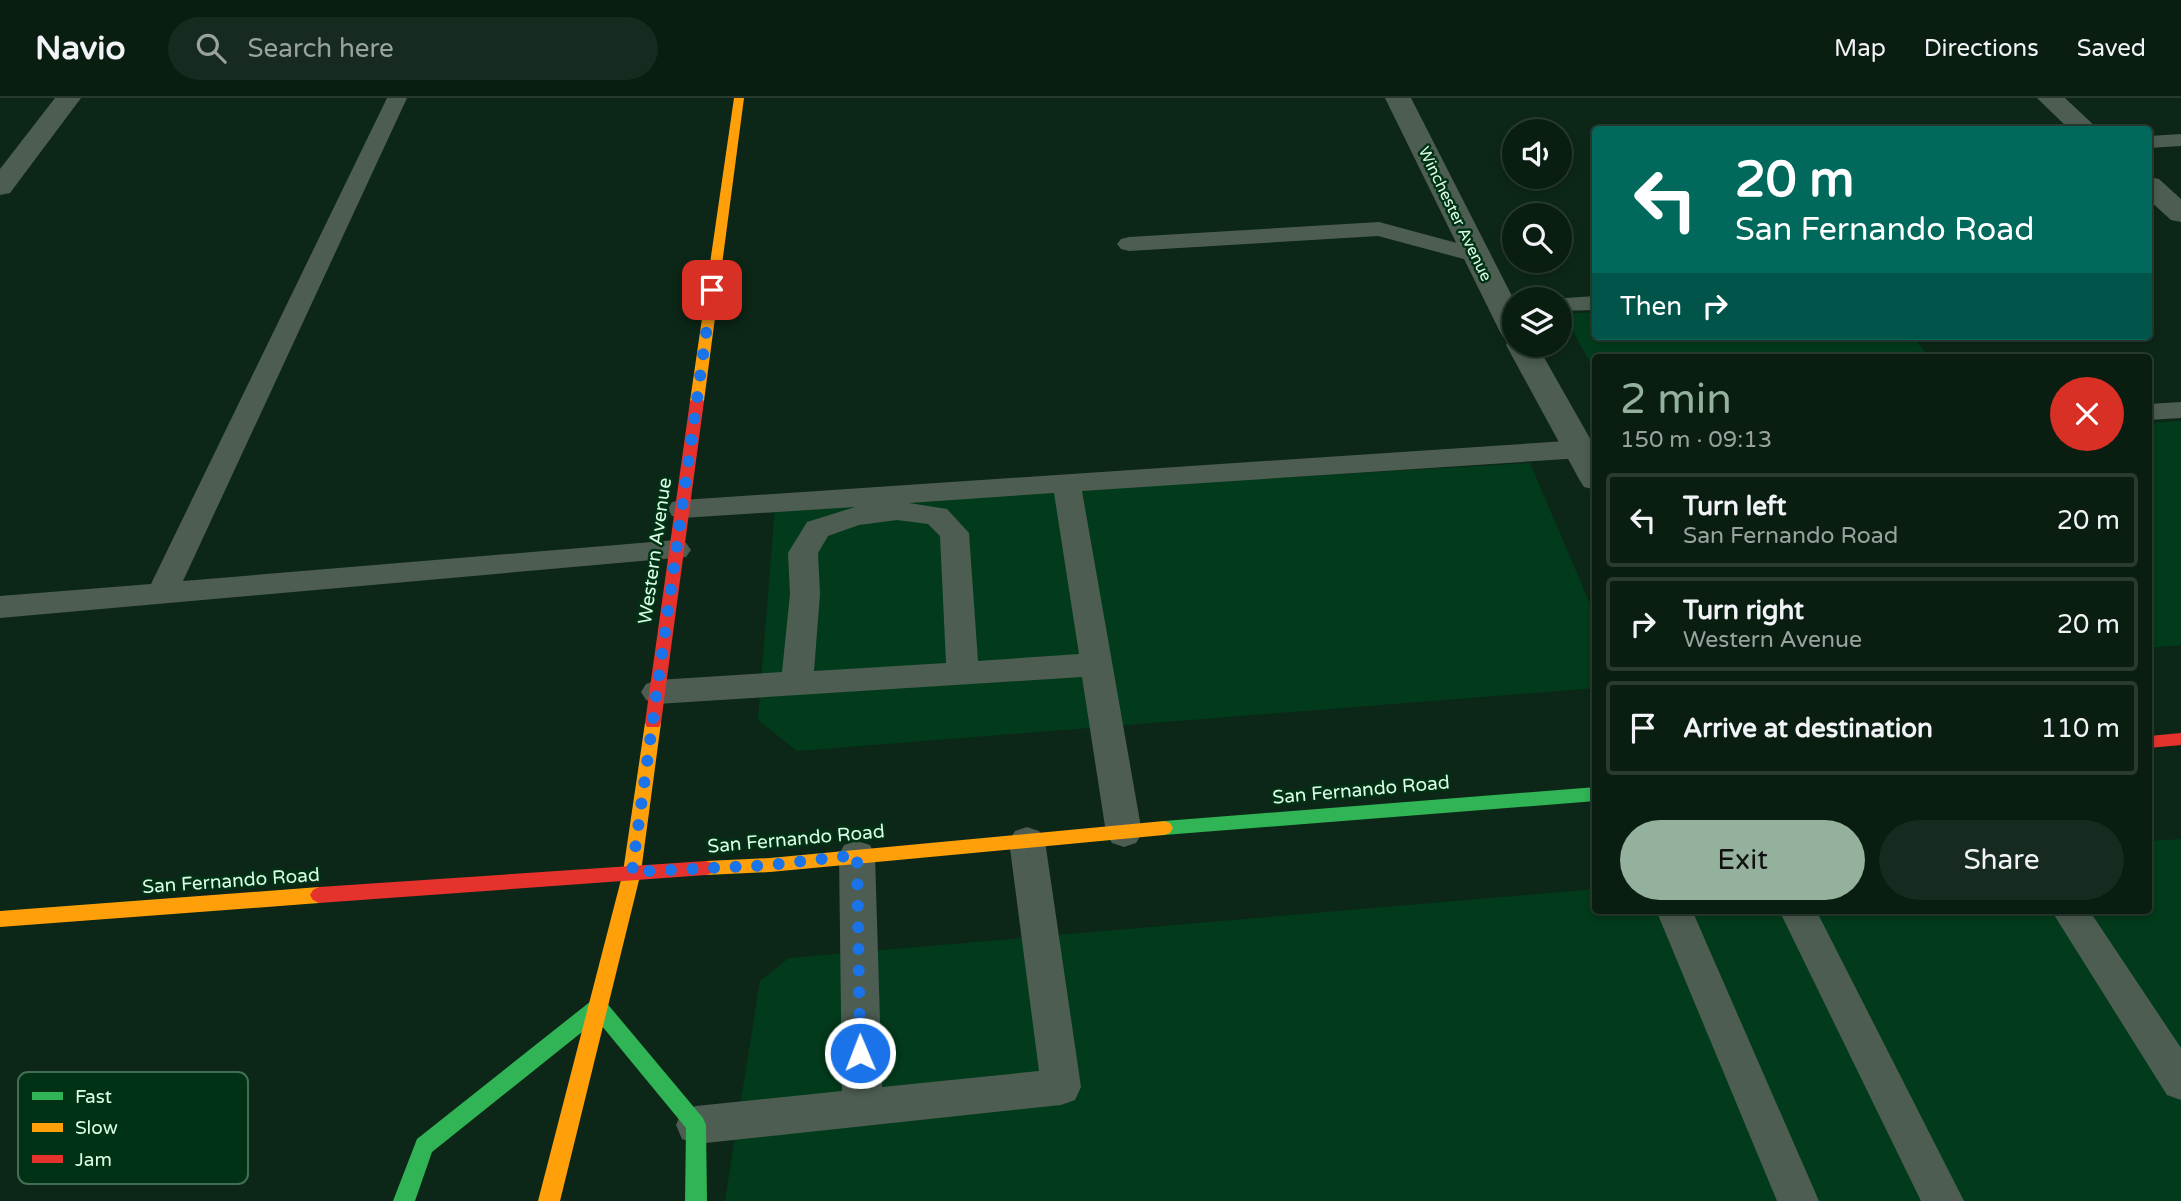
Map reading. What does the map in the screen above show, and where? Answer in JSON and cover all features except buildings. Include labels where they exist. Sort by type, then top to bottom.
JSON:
[{"type":"main road","name":"Western Avenue","points":[[549,1201],[632,872],[739,98]]},
{"type":"main road","points":[[2152,742],[2181,739]]},
{"type":"main road","name":"San Fernando Road","points":[[0,919],[632,872],[770,865],[1338,813],[1592,794]]},
{"type":"main road","points":[[404,1201],[424,1146],[598,1007],[696,1125],[696,1201]]},
{"type":"street","points":[[0,187],[68,98]]},
{"type":"street","name":"Winchester Avenue","points":[[1398,98],[1475,255],[1502,296]]},
{"type":"street","points":[[2050,98],[2082,126]]},
{"type":"street","points":[[2152,188],[2181,214]]},
{"type":"street","points":[[1530,357],[1588,449]]},
{"type":"lane","points":[[162,593],[397,98]]},
{"type":"lane","points":[[2152,142],[2181,140]]},
{"type":"lane","points":[[1129,244],[1378,229],[1475,255]]},
{"type":"lane","points":[[1572,304],[1592,303]]},
{"type":"lane","points":[[2152,412],[2181,410]]},
{"type":"lane","points":[[682,509],[1588,449]]},
{"type":"lane","points":[[1066,483],[1124,833]]},
{"type":"lane","points":[[797,683],[805,594],[803,553],[817,529],[856,516],[897,510],[937,516],[954,533],[963,673]]},
{"type":"lane","points":[[0,607],[676,551]]},
{"type":"lane","points":[[657,692],[1096,665]]},
{"type":"lane","points":[[696,1125],[1061,1087],[1027,841]]},
{"type":"lane","points":[[857,855],[862,1107]]},
{"type":"lane","points":[[1676,914],[1798,1201]]},
{"type":"lane","points":[[1799,914],[1943,1201]]},
{"type":"lane","points":[[2072,914],[2181,1082]]},
{"type":"shaded area","points":[[1592,312],[1592,340],[1916,340],[1927,354],[1592,354],[1592,366],[1572,329],[1572,314]]},
{"type":"shaded area","points":[[2181,421],[2181,645],[2152,648],[2152,423]]},
{"type":"shaded area","points":[[1530,463],[1592,609],[1592,688],[797,751],[758,720],[775,507]]},
{"type":"shaded area","points":[[2181,839],[2181,1201],[725,1201],[760,981],[789,958],[1592,889],[1592,914],[2152,914],[2152,841]]},
{"type":"traffic: fast","points":[[1164,828],[1592,794]]},
{"type":"traffic: fast","points":[[598,1007],[696,1125],[696,1201]]},
{"type":"traffic: fast","points":[[404,1201],[424,1146],[598,1007]]},
{"type":"traffic: slow","points":[[697,401],[739,98]]},
{"type":"traffic: slow","points":[[549,1201],[632,872],[653,723]]},
{"type":"traffic: slow","points":[[706,868],[770,865],[1164,828]]},
{"type":"traffic: slow","points":[[0,919],[319,895]]},
{"type":"traffic: jam","points":[[653,723],[697,401]]},
{"type":"traffic: jam","points":[[2152,742],[2181,739]]},
{"type":"traffic: jam","points":[[319,895],[706,868]]},
{"type":"route","points":[[712,290],[632,872],[770,865],[857,855],[860,1053]]}]
